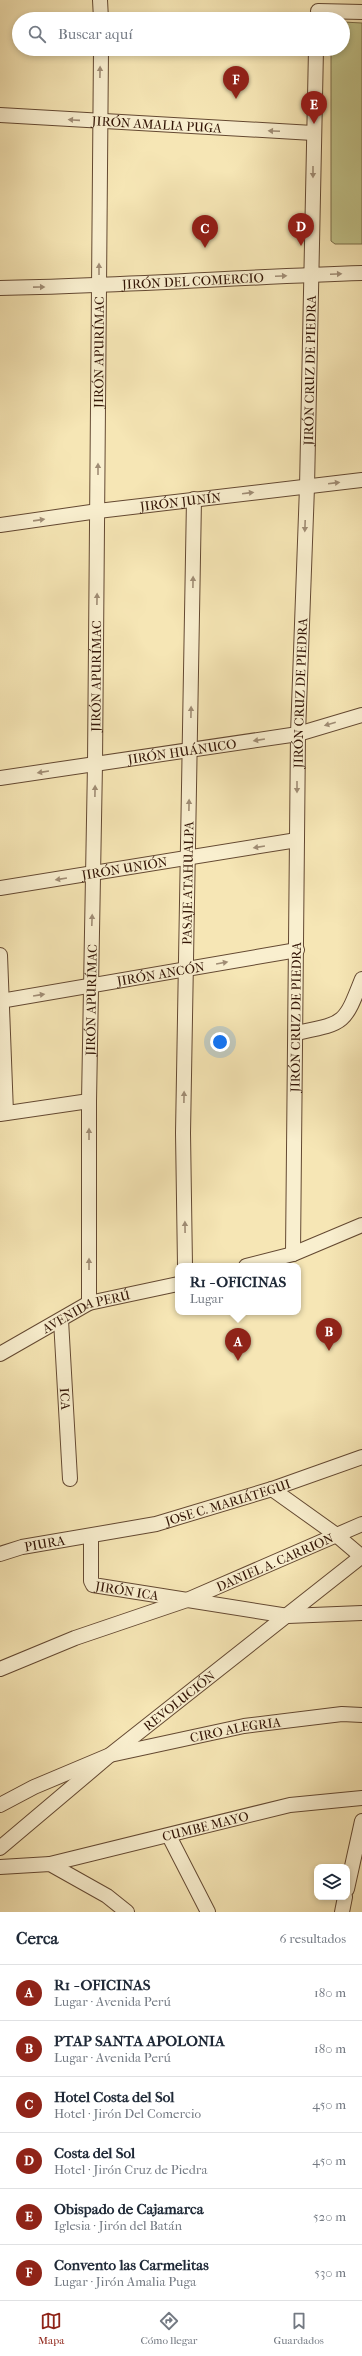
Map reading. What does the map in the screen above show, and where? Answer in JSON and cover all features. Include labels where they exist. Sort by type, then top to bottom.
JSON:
[{"type":"street","points":[[100,0],[101,12]]},
{"type":"street","points":[[318,10],[362,12]]},
{"type":"street","name":"JIRÓN APURÍMAC","points":[[89,1303],[90,986],[94,874],[101,56]]},
{"type":"street","name":"JIRÓN CRUZ DE PIEDRA","points":[[293,1254],[298,734],[307,487],[316,56]]},
{"type":"street","name":"JIRÓN AMALIA PUGA","points":[[0,115],[313,134]]},
{"type":"street","name":"JIRÓN DEL COMERCIO","points":[[0,288],[99,286],[197,279],[362,273]]},
{"type":"street","name":"JIRÓN JUNÍN","points":[[0,526],[98,511],[362,480]]},
{"type":"street","name":"PASAJE ATAHUALPA","points":[[185,1263],[183,1133],[194,500]]},
{"type":"street","name":"JIRÓN HUÁNUCO","points":[[0,778],[298,734],[362,715]]},
{"type":"street","points":[[0,771],[0,784]]},
{"type":"street","name":"JIRÓN UNIÓN","points":[[0,888],[297,840]]},
{"type":"street","name":"JIRÓN ANCÓN","points":[[0,1001],[297,950]]},
{"type":"street","points":[[0,955],[3,1114],[89,1101]]},
{"type":"street","points":[[296,1033],[334,1026],[350,1009],[362,978]]},
{"type":"street","points":[[258,1263],[293,1254],[362,1225]]},
{"type":"street","name":"AVENIDA PERÚ","points":[[0,1354],[89,1303],[175,1285]]},
{"type":"street","name":"ICA","points":[[61,1320],[70,1478]]},
{"type":"street","name":"JOSE C. MARIÁTEGUI","points":[[91,1536],[156,1524],[272,1489],[362,1457]]},
{"type":"street","points":[[272,1489],[335,1534],[362,1557]]},
{"type":"street","name":"DANIEL A. CARRION","points":[[186,1600],[335,1534],[362,1524]]},
{"type":"street","name":"PIURA","points":[[0,1554],[22,1547],[91,1536]]},
{"type":"street","name":"JIRÓN ICA","points":[[91,1536],[91,1581],[93,1585],[186,1600]]},
{"type":"street","name":"REVOLUCIÓN","points":[[0,1848],[110,1756],[362,1557]]},
{"type":"street","points":[[0,1668],[75,1638],[186,1600],[288,1616],[362,1613]]},
{"type":"street","name":"CIRO ALEGRIA","points":[[110,1756],[244,1726],[342,1714],[362,1715]]},
{"type":"street","points":[[0,1805],[34,1787],[110,1756]]},
{"type":"street","name":"CUMBE MAYO","points":[[1,1867],[50,1864],[169,1836],[290,1805],[362,1798]]},
{"type":"street","points":[[350,1875],[362,1821]]},
{"type":"street","points":[[169,1836],[208,1912]]},
{"type":"street","points":[[50,1864],[107,1896],[127,1912]]},
{"type":"street","points":[[342,1912],[344,1900]]},
{"type":"green space","points":[[350,22],[362,23],[362,244],[335,244],[331,241],[331,56],[350,56]]},
{"type":"place","name":"Convento las Carmelitas","points":[[236,99]]},
{"type":"place","name":"Obispado de Cajamarca","points":[[314,124]]},
{"type":"place","name":"Costa del Sol","points":[[301,246]]},
{"type":"place","name":"Hotel Costa del Sol","points":[[205,248]]},
{"type":"place","name":"PTAP SANTA APOLONIA","points":[[329,1351]]},
{"type":"place","name":"R1 - OFICINAS","points":[[238,1361]]}]
